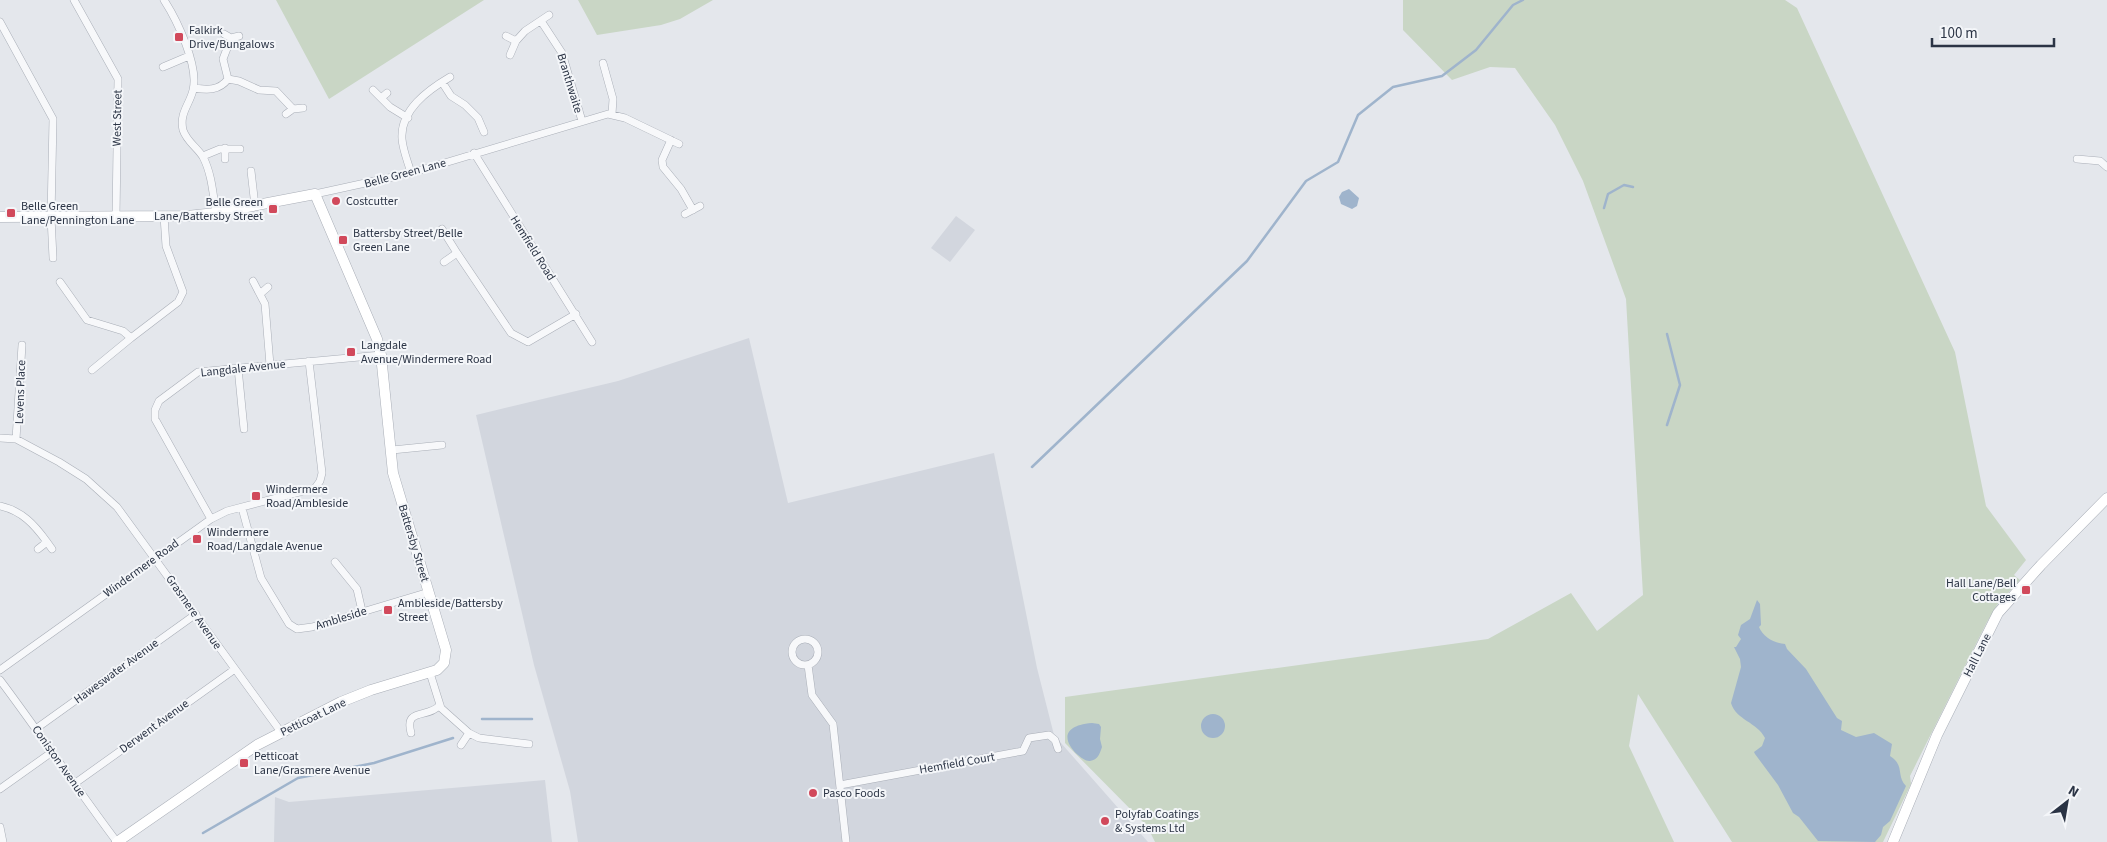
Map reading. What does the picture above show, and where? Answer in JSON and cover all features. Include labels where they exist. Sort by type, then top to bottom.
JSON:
[{"type":"street","name":"West Street","points":[[74,0],[118,79],[116,217]]},
{"type":"street","points":[[164,0],[180,28],[193,73],[194,88],[184,109],[182,125],[188,140],[203,156],[208,170],[216,213]]},
{"type":"street","points":[[510,55],[516,41],[525,32],[549,16]]},
{"type":"street","name":"Branthwaite","points":[[541,21],[562,53],[582,121]]},
{"type":"street","points":[[0,22],[53,119],[51,217],[53,258]]},
{"type":"street","points":[[224,34],[231,38],[239,36]]},
{"type":"street","points":[[506,36],[516,41]]},
{"type":"street","points":[[228,79],[223,59],[231,38]]},
{"type":"street","points":[[163,67],[189,56]]},
{"type":"street","points":[[602,63],[613,99],[612,114],[679,144]]},
{"type":"street","points":[[411,173],[402,139],[402,132],[408,118],[424,94],[450,77]]},
{"type":"street","points":[[194,88],[209,90],[218,88],[228,79]]},
{"type":"street","points":[[228,79],[239,81],[259,90],[276,91],[290,112],[303,108]]},
{"type":"street","points":[[442,82],[451,96],[466,105],[478,118],[484,132]]},
{"type":"street","points":[[373,90],[384,95],[390,107],[408,118]]},
{"type":"street","name":"Belle Green Lane","points":[[0,217],[116,217],[216,213],[411,173],[582,121],[612,114]]},
{"type":"street","points":[[671,140],[662,160],[663,167],[681,189],[693,210]]},
{"type":"street","points":[[203,156],[211,151],[225,148],[240,149]]},
{"type":"street","points":[[225,148],[225,159]]},
{"type":"street","name":"Hemfield Road","points":[[474,153],[592,342]]},
{"type":"street","points":[[2077,159],[2100,161],[2107,167]]},
{"type":"street","points":[[251,170],[255,206]]},
{"type":"street","name":"Battersby Street","points":[[316,194],[377,339],[381,355],[393,473],[446,650],[444,663]]},
{"type":"street","points":[[685,214],[700,206]]},
{"type":"street","points":[[92,370],[178,302],[183,292],[166,246],[164,216]]},
{"type":"street","points":[[442,229],[512,333],[528,342],[576,314]]},
{"type":"street","points":[[444,262],[458,252]]},
{"type":"street","points":[[253,281],[265,304],[270,365]]},
{"type":"street","points":[[60,282],[87,320],[123,331],[132,338]]},
{"type":"street","points":[[260,294],[268,287]]},
{"type":"street","name":"Levens Place","points":[[16,439],[22,345]]},
{"type":"street","name":"Langdale Avenue","points":[[210,519],[155,419],[154,410],[159,400],[192,374],[204,371],[381,355]]},
{"type":"street","name":"Windermere Road","points":[[0,670],[210,519],[227,512],[311,490],[320,481],[322,473],[309,361]]},
{"type":"street","points":[[238,368],[244,429]]},
{"type":"street","name":"Grasmere Avenue","points":[[0,438],[16,439],[86,479],[117,507],[281,732]]},
{"type":"street","points":[[392,450],[442,445]]},
{"type":"street","name":"Hall Lane","points":[[1893,842],[1937,735],[1998,613],[2041,565],[2107,498]]},
{"type":"street","points":[[0,506],[19,513],[29,520],[52,549]]},
{"type":"street","name":"Ambleside","points":[[242,508],[261,578],[289,624],[297,629],[312,627],[429,592]]},
{"type":"street","points":[[38,549],[47,542]]},
{"type":"street","points":[[335,562],[357,589],[362,611]]},
{"type":"street","name":"Haweswater Avenue","points":[[37,728],[196,614]]},
{"type":"street","name":"Petticoat Lane","points":[[117,842],[236,759],[281,732],[341,702],[371,690],[430,673],[441,667],[444,663]]},
{"type":"street","points":[[808,665],[812,695],[833,724],[846,842]]},
{"type":"street","name":"Derwent Avenue","points":[[74,784],[235,669]]},
{"type":"street","points":[[430,673],[440,705],[469,734],[478,738],[529,744]]},
{"type":"street","name":"Coniston Avenue","points":[[0,680],[37,728],[74,784],[117,842]]},
{"type":"street","points":[[412,733],[409,725],[411,718],[415,715],[436,710],[440,705]]},
{"type":"street","points":[[461,745],[469,734]]},
{"type":"street","name":"Hemfield Court","points":[[840,785],[1023,751],[1029,738],[1049,736],[1055,740],[1058,749]]},
{"type":"street","points":[[0,789],[52,752]]},
{"type":"street","points":[[0,827],[3,842]]},
{"type":"shaded area","points":[[956,216],[975,230],[950,262],[931,248]]},
{"type":"shaded area","points":[[749,338],[788,503],[994,453],[1037,668],[1054,735],[1148,842],[578,842],[570,791],[534,665],[476,415],[618,381]]},
{"type":"shaded area","points":[[545,780],[552,842],[274,842],[275,797],[289,802]]},
{"type":"green space","points":[[276,0],[484,0],[329,99]]},
{"type":"green space","points":[[578,0],[713,0],[680,19],[661,25],[597,35]]},
{"type":"green space","points":[[1403,0],[1785,0],[1797,8],[1955,352],[1986,506],[2026,560],[2014,575],[2020,580],[1997,605],[1987,622],[1910,776],[1911,784],[1883,842],[1732,842],[1638,694],[1629,746],[1674,842],[1155,842],[1147,826],[1065,743],[1065,697],[1488,639],[1571,593],[1597,631],[1643,595],[1626,299],[1583,181],[1555,125],[1515,68],[1490,67],[1452,80],[1403,30]]},
{"type":"water","points":[[1349,189],[1359,198],[1357,206],[1352,209],[1341,204],[1339,197],[1342,192]]},
{"type":"water","points":[[1757,600],[1760,604],[1761,625],[1759,627],[1761,631],[1769,639],[1785,644],[1787,649],[1806,669],[1837,718],[1842,721],[1841,730],[1856,737],[1874,733],[1892,744],[1890,756],[1895,759],[1901,778],[1906,786],[1890,821],[1883,827],[1881,835],[1875,842],[1818,841],[1799,817],[1793,813],[1778,785],[1754,752],[1762,746],[1765,738],[1757,728],[1737,713],[1731,703],[1741,667],[1740,659],[1734,647],[1736,647],[1741,639],[1738,635],[1741,625],[1750,619]]},
{"type":"water","points":[[1213,714],[1221,718],[1225,726],[1221,734],[1213,738],[1205,734],[1201,726],[1205,718]]},
{"type":"water","points":[[1092,723],[1099,724],[1101,727],[1100,739],[1102,747],[1097,758],[1090,761],[1085,760],[1074,751],[1067,737],[1070,731],[1077,726]]},
{"type":"waterway","points":[[1032,467],[1247,261],[1306,181],[1338,162],[1358,115],[1393,87],[1442,76],[1476,50],[1513,5],[1523,0]]},
{"type":"waterway","points":[[1604,208],[1608,194],[1624,185],[1633,187]]},
{"type":"waterway","points":[[1667,334],[1680,385],[1667,425]]},
{"type":"waterway","points":[[482,719],[532,719]]},
{"type":"waterway","points":[[203,833],[298,778],[374,763],[453,738]]},
{"type":"place","name":"Falkirk Drive/Bungalows","points":[[179,37]]},
{"type":"place","name":"Costcutter","points":[[336,201]]},
{"type":"place","name":"Belle Green Lane/Battersby Street","points":[[273,209]]},
{"type":"place","name":"Belle Green Lane/Pennington Lane","points":[[11,213]]},
{"type":"place","name":"Battersby Street/Belle Green Lane","points":[[343,240]]},
{"type":"place","name":"Langdale Avenue/Windermere Road","points":[[351,352]]},
{"type":"place","name":"Windermere Road/Ambleside","points":[[256,496]]},
{"type":"place","name":"Windermere Road/Langdale Avenue","points":[[197,539]]},
{"type":"place","name":"Hall Lane/Bell Cottages","points":[[2026,590]]},
{"type":"place","name":"Ambleside/Battersby Street","points":[[388,610]]},
{"type":"place","name":"Petticoat Lane/Grasmere Avenue","points":[[244,763]]},
{"type":"place","name":"Pasco Foods","points":[[813,793]]},
{"type":"place","name":"Polyfab Coatings & Systems Ltd","points":[[1105,821]]}]
